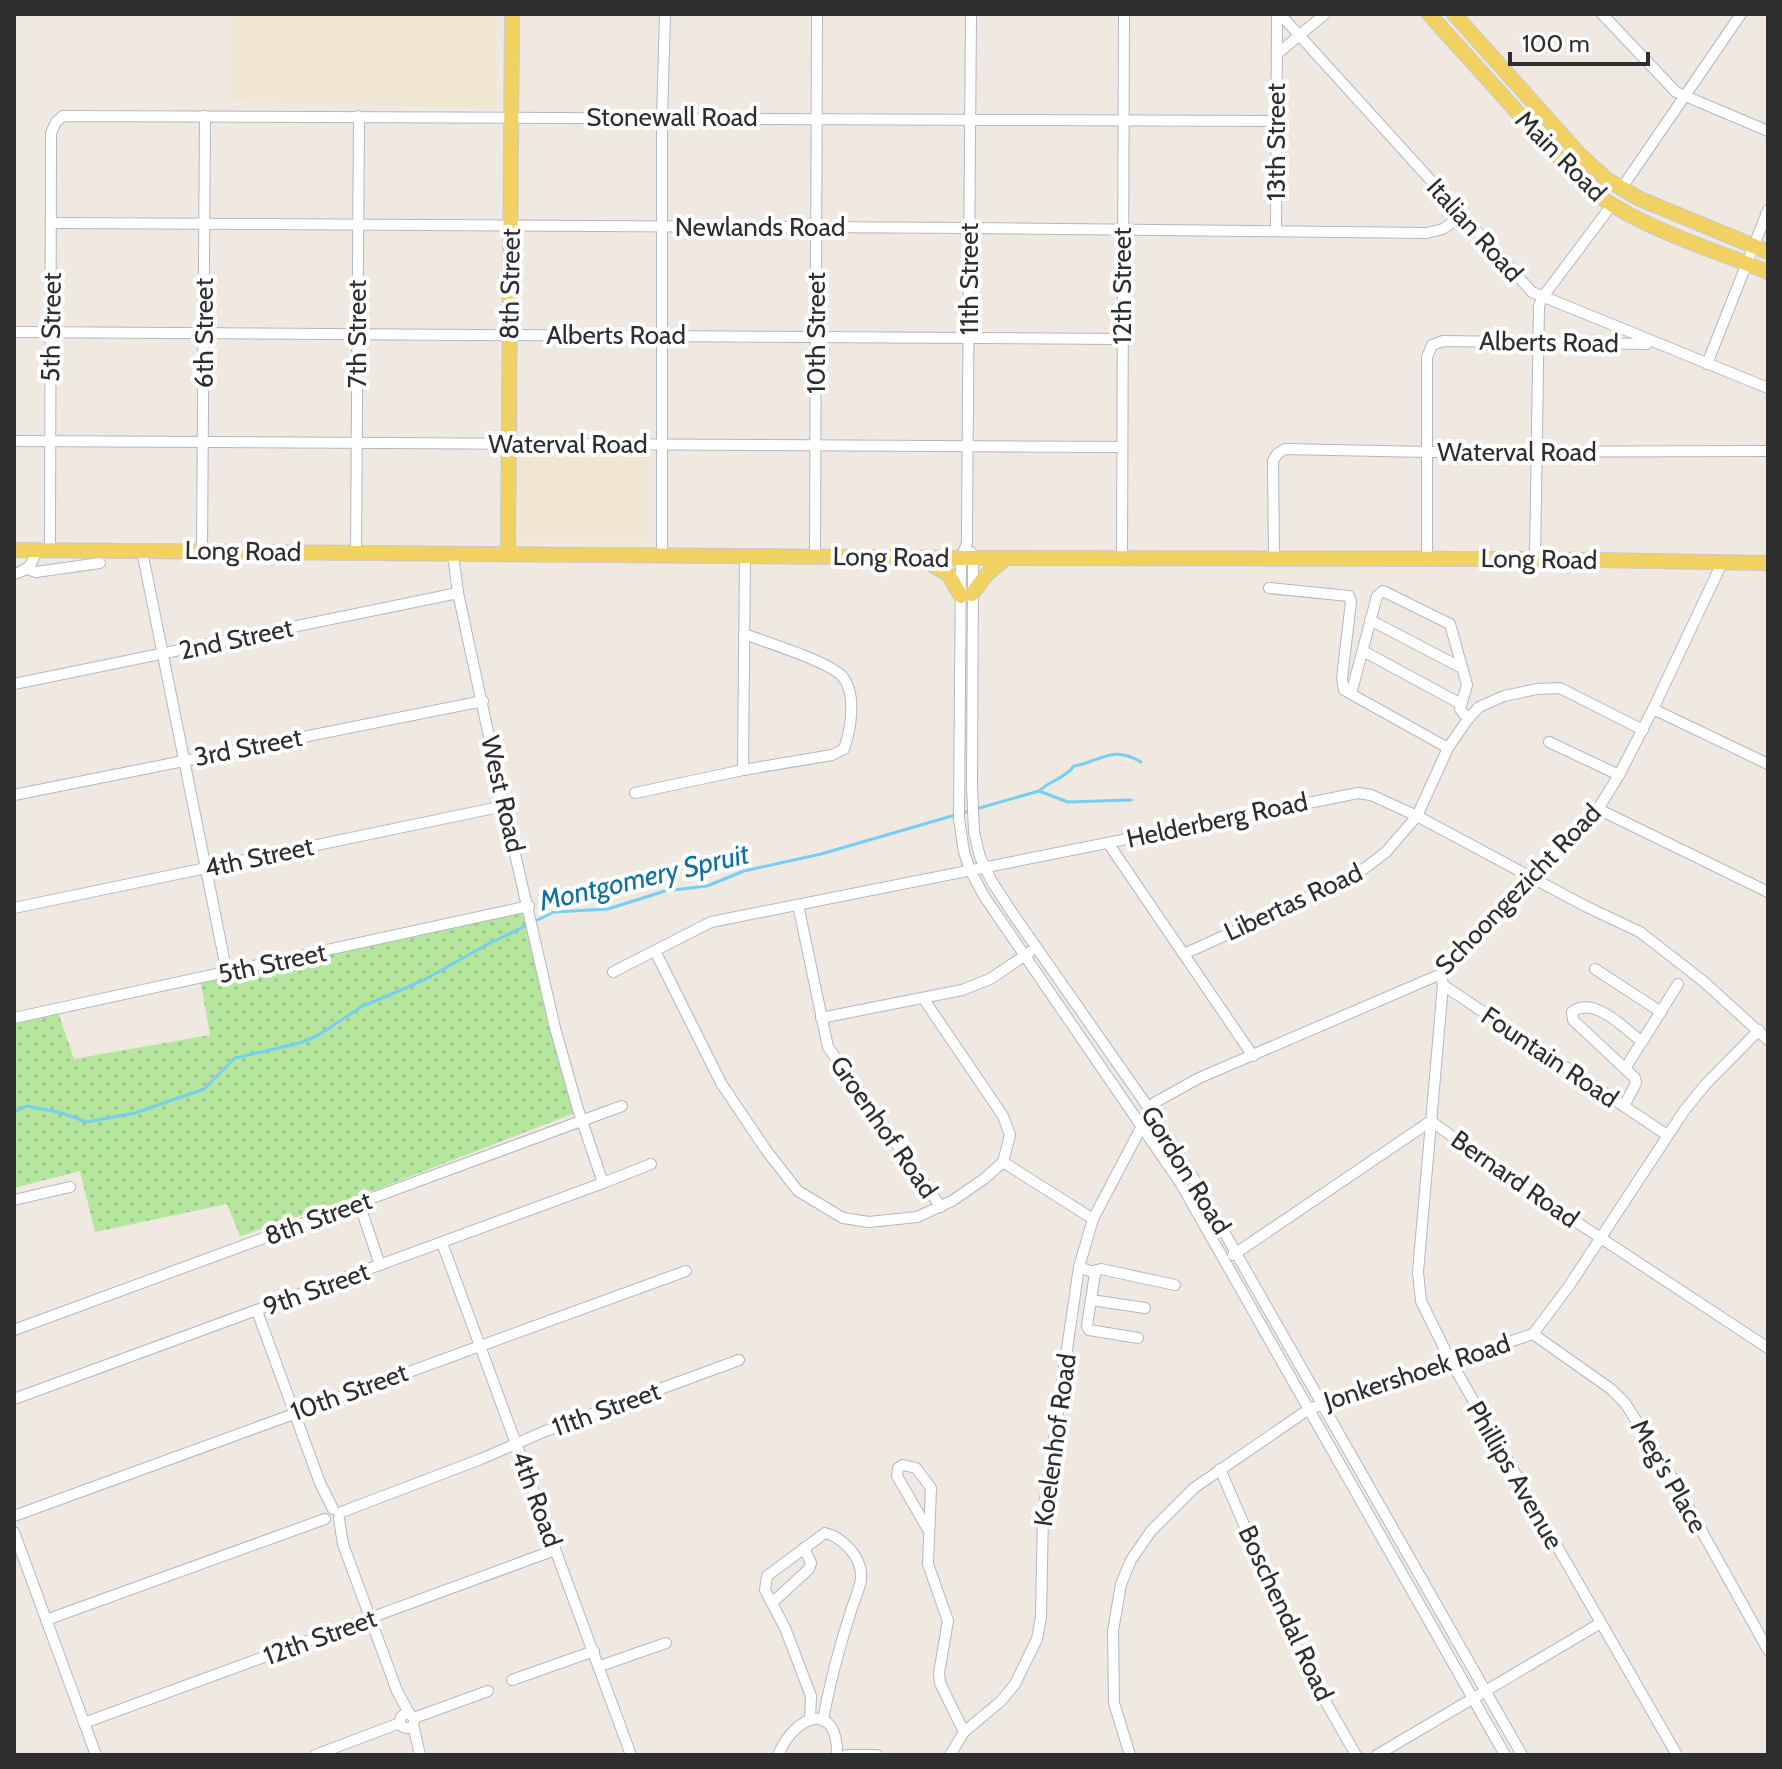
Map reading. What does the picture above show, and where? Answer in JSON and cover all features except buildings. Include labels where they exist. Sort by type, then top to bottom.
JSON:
[{"type":"main road","name":"8th Street","points":[[508,554],[512,14]]},
{"type":"main road","name":"Main Road","points":[[1429,14],[1574,175],[1611,206],[1768,272]]},
{"type":"main road","name":"Main Road","points":[[1454,14],[1580,155],[1621,189],[1768,252]]},
{"type":"main road","name":"Long Road","points":[[14,550],[967,558],[1427,558],[1768,563]]},
{"type":"main road","points":[[918,557],[948,574],[967,595],[1006,558]]},
{"type":"street","points":[[662,554],[662,119],[665,14]]},
{"type":"street","name":"10th Street","points":[[815,556],[817,14]]},
{"type":"street","name":"11th Street","points":[[967,558],[971,14]]},
{"type":"street","name":"12th Street","points":[[1122,557],[1124,14]]},
{"type":"street","points":[[1264,14],[1278,16]]},
{"type":"street","name":"13th Street","points":[[1277,54],[1325,14]]},
{"type":"street","points":[[1602,14],[1665,82],[1684,96],[1768,131]]},
{"type":"street","points":[[1621,189],[1741,14]]},
{"type":"street","name":"Italian Road","points":[[1278,16],[1526,288],[1542,298],[1768,388]]},
{"type":"street","name":"13th Street","points":[[1276,230],[1278,16]]},
{"type":"street","name":"Stonewall Road","points":[[70,115],[1275,121]]},
{"type":"street","name":"5th Street","points":[[43,550],[52,332],[51,133],[59,119],[70,115]]},
{"type":"street","name":"6th Street","points":[[202,550],[205,116]]},
{"type":"street","name":"7th Street","points":[[356,553],[359,116]]},
{"type":"street","points":[[1535,559],[1538,314],[1542,298],[1611,206]]},
{"type":"street","points":[[1707,364],[1768,210]]},
{"type":"street","name":"Newlands Road","points":[[52,223],[1427,233],[1443,229],[1462,215]]},
{"type":"street","name":"Alberts Road","points":[[14,332],[1121,339]]},
{"type":"street","name":"Alberts Road","points":[[1427,452],[1427,357],[1432,345],[1443,341],[1656,344]]},
{"type":"street","name":"Waterval Road","points":[[14,441],[1122,447]]},
{"type":"street","name":"Waterval Road","points":[[1274,559],[1273,461],[1280,450],[1768,451]]},
{"type":"street","points":[[1427,452],[1427,558]]},
{"type":"street","points":[[14,574],[27,569],[43,550]]},
{"type":"street","points":[[142,551],[227,973]]},
{"type":"street","name":"West Road","points":[[453,555],[458,593],[555,1028],[603,1183]]},
{"type":"street","points":[[743,770],[745,555]]},
{"type":"street","name":"Gordon Road","points":[[967,558],[973,810],[975,838],[984,867],[1150,1110],[1237,1253],[1522,1755]]},
{"type":"street","points":[[27,569],[36,572],[100,563]]},
{"type":"street","name":"Schoongezicht Road","points":[[1150,1110],[1162,1096],[1442,980],[1598,809],[1643,730],[1722,563]]},
{"type":"street","points":[[1269,588],[1349,596],[1342,686],[1448,748]]},
{"type":"street","points":[[1351,694],[1377,596],[1383,591],[1449,622],[1467,685],[1460,709],[1468,719]]},
{"type":"street","name":"2nd Street","points":[[14,684],[458,593]]},
{"type":"street","name":"Gordon Road","points":[[967,595],[958,677],[959,814],[964,852],[970,870],[1181,1184],[1505,1755]]},
{"type":"street","points":[[1370,620],[1462,668]]},
{"type":"street","points":[[635,793],[839,753],[844,749],[851,725],[849,694],[842,676],[825,666],[744,634]]},
{"type":"street","points":[[1363,651],[1461,704]]},
{"type":"street","name":"Libertas Road","points":[[1184,954],[1353,877],[1386,852],[1417,816],[1448,748],[1479,707],[1504,696],[1560,688],[1643,730]]},
{"type":"street","name":"3rd Street","points":[[14,795],[483,701]]},
{"type":"street","points":[[1653,709],[1768,764]]},
{"type":"street","points":[[1549,742],[1619,775]]},
{"type":"street","name":"Helderberg Road","points":[[613,972],[711,922],[1347,793],[1371,795],[1417,816],[1658,944],[1768,1040]]},
{"type":"street","name":"4th Street","points":[[14,908],[504,806]]},
{"type":"street","points":[[1598,809],[1768,892]]},
{"type":"street","points":[[1108,843],[1253,1056]]},
{"type":"street","name":"Groenhof Road","points":[[798,905],[828,1047],[941,1207]]},
{"type":"street","name":"5th Street","points":[[14,1018],[227,973],[531,916]]},
{"type":"street","points":[[821,1018],[978,984],[1036,947]]},
{"type":"street","points":[[655,951],[721,1083],[779,1169],[798,1191],[843,1218],[856,1222],[917,1217],[941,1207],[977,1184],[1003,1162],[1010,1135],[1003,1116],[923,998]]},
{"type":"street","points":[[1595,969],[1661,1012]]},
{"type":"street","name":"Fountain Road","points":[[1442,980],[1667,1135]]},
{"type":"street","name":"Phillips Avenue","points":[[1442,980],[1418,1284],[1421,1301],[1450,1360],[1677,1755]]},
{"type":"street","points":[[1626,1067],[1678,984],[1642,1042]]},
{"type":"street","points":[[1624,1106],[1636,1083],[1626,1067],[1573,1020],[1572,1012],[1581,1007],[1594,1008],[1642,1042]]},
{"type":"street","name":"Jonkershoek Road","points":[[1130,1755],[1117,1718],[1112,1685],[1113,1631],[1121,1584],[1131,1560],[1151,1531],[1176,1504],[1220,1469],[1322,1402],[1533,1334],[1667,1135],[1705,1085],[1759,1030]]},
{"type":"street","name":"8th Street","points":[[14,1330],[622,1106]]},
{"type":"street","name":"Koelenhof Road","points":[[950,1755],[964,1732],[1001,1701],[1015,1684],[1037,1639],[1041,1617],[1043,1513],[1079,1267],[1093,1219],[1150,1110]]},
{"type":"street","name":"Bernard Road","points":[[1224,1260],[1431,1121],[1505,1175],[1768,1348]]},
{"type":"street","points":[[1003,1162],[1093,1219]]},
{"type":"street","name":"9th Street","points":[[14,1399],[651,1164]]},
{"type":"street","points":[[14,1200],[70,1187]]},
{"type":"street","points":[[359,1203],[380,1265]]},
{"type":"street","name":"4th Road","points":[[442,1243],[631,1755]]},
{"type":"street","points":[[1079,1267],[1175,1285]]},
{"type":"street","name":"10th Street","points":[[14,1516],[686,1271]]},
{"type":"street","points":[[1093,1271],[1089,1330],[1138,1338]]},
{"type":"street","points":[[1091,1300],[1145,1308]]},
{"type":"street","points":[[257,1311],[419,1752]]},
{"type":"street","name":"Meg's Place","points":[[1533,1334],[1611,1389],[1625,1403],[1666,1467],[1768,1650]]},
{"type":"street","name":"11th Street","points":[[46,1620],[332,1516],[543,1432],[739,1360]]},
{"type":"street","points":[[927,1528],[897,1476],[898,1468],[903,1465],[916,1468],[931,1488],[927,1528],[930,1573],[948,1621],[940,1683],[964,1732]]},
{"type":"street","name":"Boschendal Road","points":[[1220,1469],[1304,1664],[1356,1755]]},
{"type":"street","points":[[14,1532],[96,1755]]},
{"type":"street","points":[[810,1719],[811,1696],[785,1628],[765,1590],[767,1576],[825,1533],[833,1535],[853,1554],[861,1573],[827,1694],[823,1721],[836,1739],[837,1755]]},
{"type":"street","points":[[772,1603],[809,1569],[811,1563],[804,1548]]},
{"type":"street","name":"12th Street","points":[[84,1723],[555,1550]]},
{"type":"street","points":[[1377,1755],[1599,1624]]},
{"type":"street","points":[[600,1666],[666,1643]]},
{"type":"street","points":[[512,1680],[594,1651]]},
{"type":"street","points":[[315,1755],[488,1691]]},
{"type":"street","points":[[778,1755],[796,1726],[810,1719],[823,1721]]},
{"type":"street","points":[[846,1755],[877,1755]]},
{"type":"shaded area","points":[[232,14],[495,14],[495,108],[232,101]]},
{"type":"shaded area","points":[[522,452],[649,454],[649,542],[524,542],[518,535],[518,456]]},
{"type":"green space","points":[[527,909],[575,1113],[357,1197],[240,1236],[227,1204],[95,1232],[80,1171],[14,1188],[14,1018],[57,1009],[74,1059],[210,1035],[200,979]]},
{"type":"waterway","points":[[1039,791],[1074,766],[1106,756],[1122,754],[1141,762]]},
{"type":"waterway","name":"Montgomery Spruit","points":[[976,809],[1039,791],[1068,802],[1131,800]]},
{"type":"waterway","name":"Montgomery Spruit","points":[[14,1112],[27,1106],[87,1122],[135,1113],[204,1089],[235,1058],[317,1036],[361,1007],[424,980],[554,912],[608,909],[665,891],[707,886],[744,871],[821,854],[969,811]]}]
